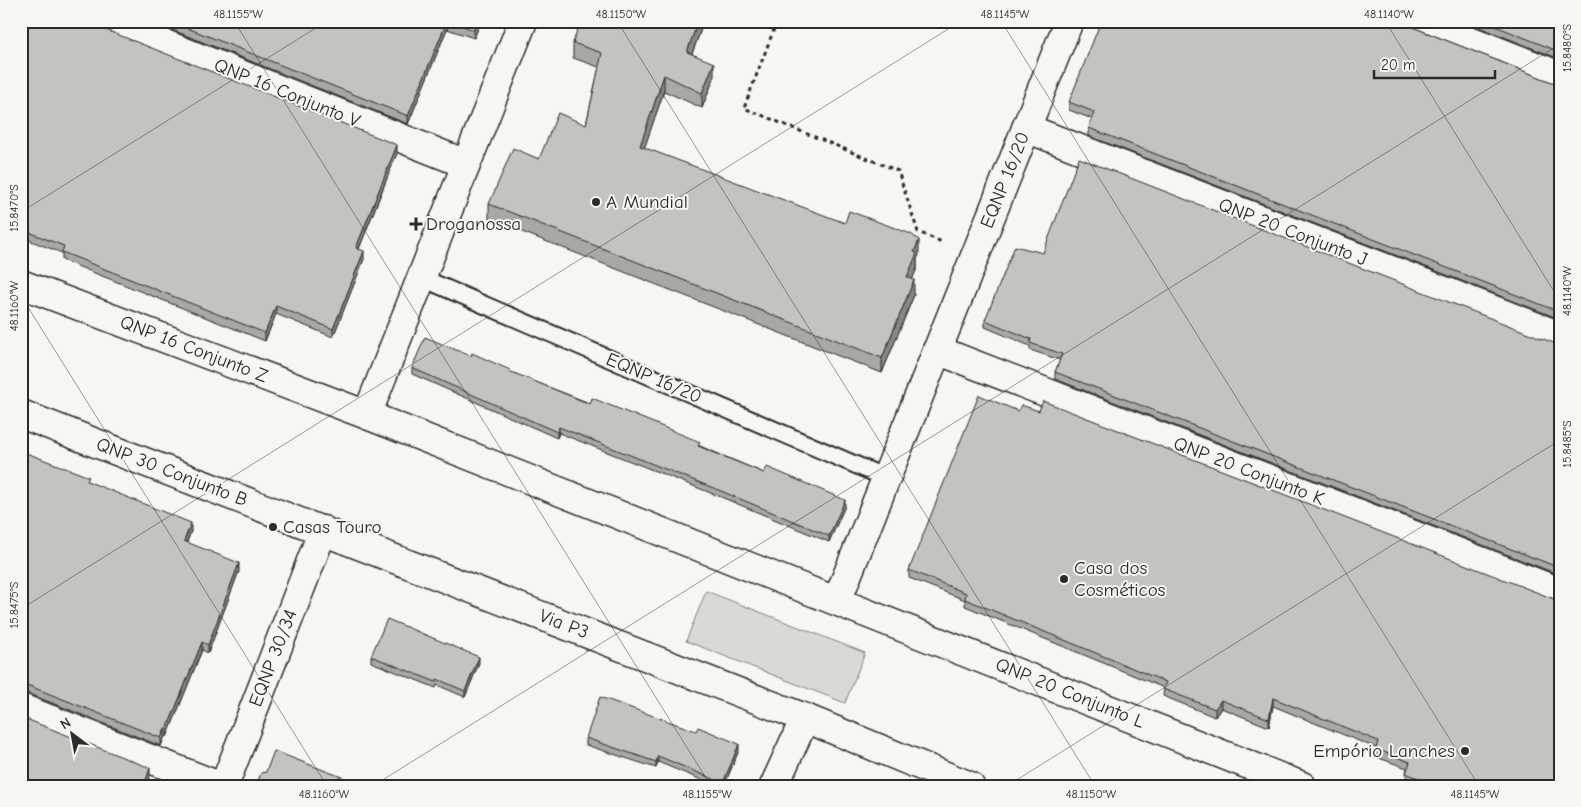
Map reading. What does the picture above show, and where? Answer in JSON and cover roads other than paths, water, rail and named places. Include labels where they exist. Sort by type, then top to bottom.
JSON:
[{"type":"street","name":"QNP 16 Conjunto V","points":[[107,21],[466,164]]},
{"type":"street","points":[[523,21],[367,415],[838,601]]},
{"type":"street","name":"EQNP 16/20","points":[[838,601],[1069,21]]},
{"type":"street","points":[[1421,21],[1560,76]]},
{"type":"street","name":"QNP 20 Conjunto J","points":[[1026,128],[1560,336]]},
{"type":"street","name":"QNP 16 Conjunto Z","points":[[21,284],[367,415]]},
{"type":"street","name":"QNP 20 Conjunto K","points":[[937,350],[1560,592]]},
{"type":"street","name":"QNP 30 Conjunto B","points":[[21,414],[323,530]]},
{"type":"street","name":"Via P3","points":[[323,530],[805,718],[970,786]]},
{"type":"street","name":"EQNP 30/34","points":[[224,786],[323,530]]},
{"type":"street","name":"QNP 20 Conjunto L","points":[[838,601],[1302,786]]},
{"type":"street","points":[[21,708],[219,786]]},
{"type":"street","points":[[774,786],[805,718]]},
{"type":"lane","name":"EQNP 16/20","points":[[422,278],[886,478]]},
{"type":"place","name":"A Mundial","points":[[596,202]]},
{"type":"place","name":"Droganossa","points":[[416,224]]},
{"type":"place","name":"Casas Touro","points":[[273,527]]},
{"type":"place","name":"Casa dos Cosméticos","points":[[1064,579]]},
{"type":"place","name":"Empório Lanches","points":[[1465,751]]}]
